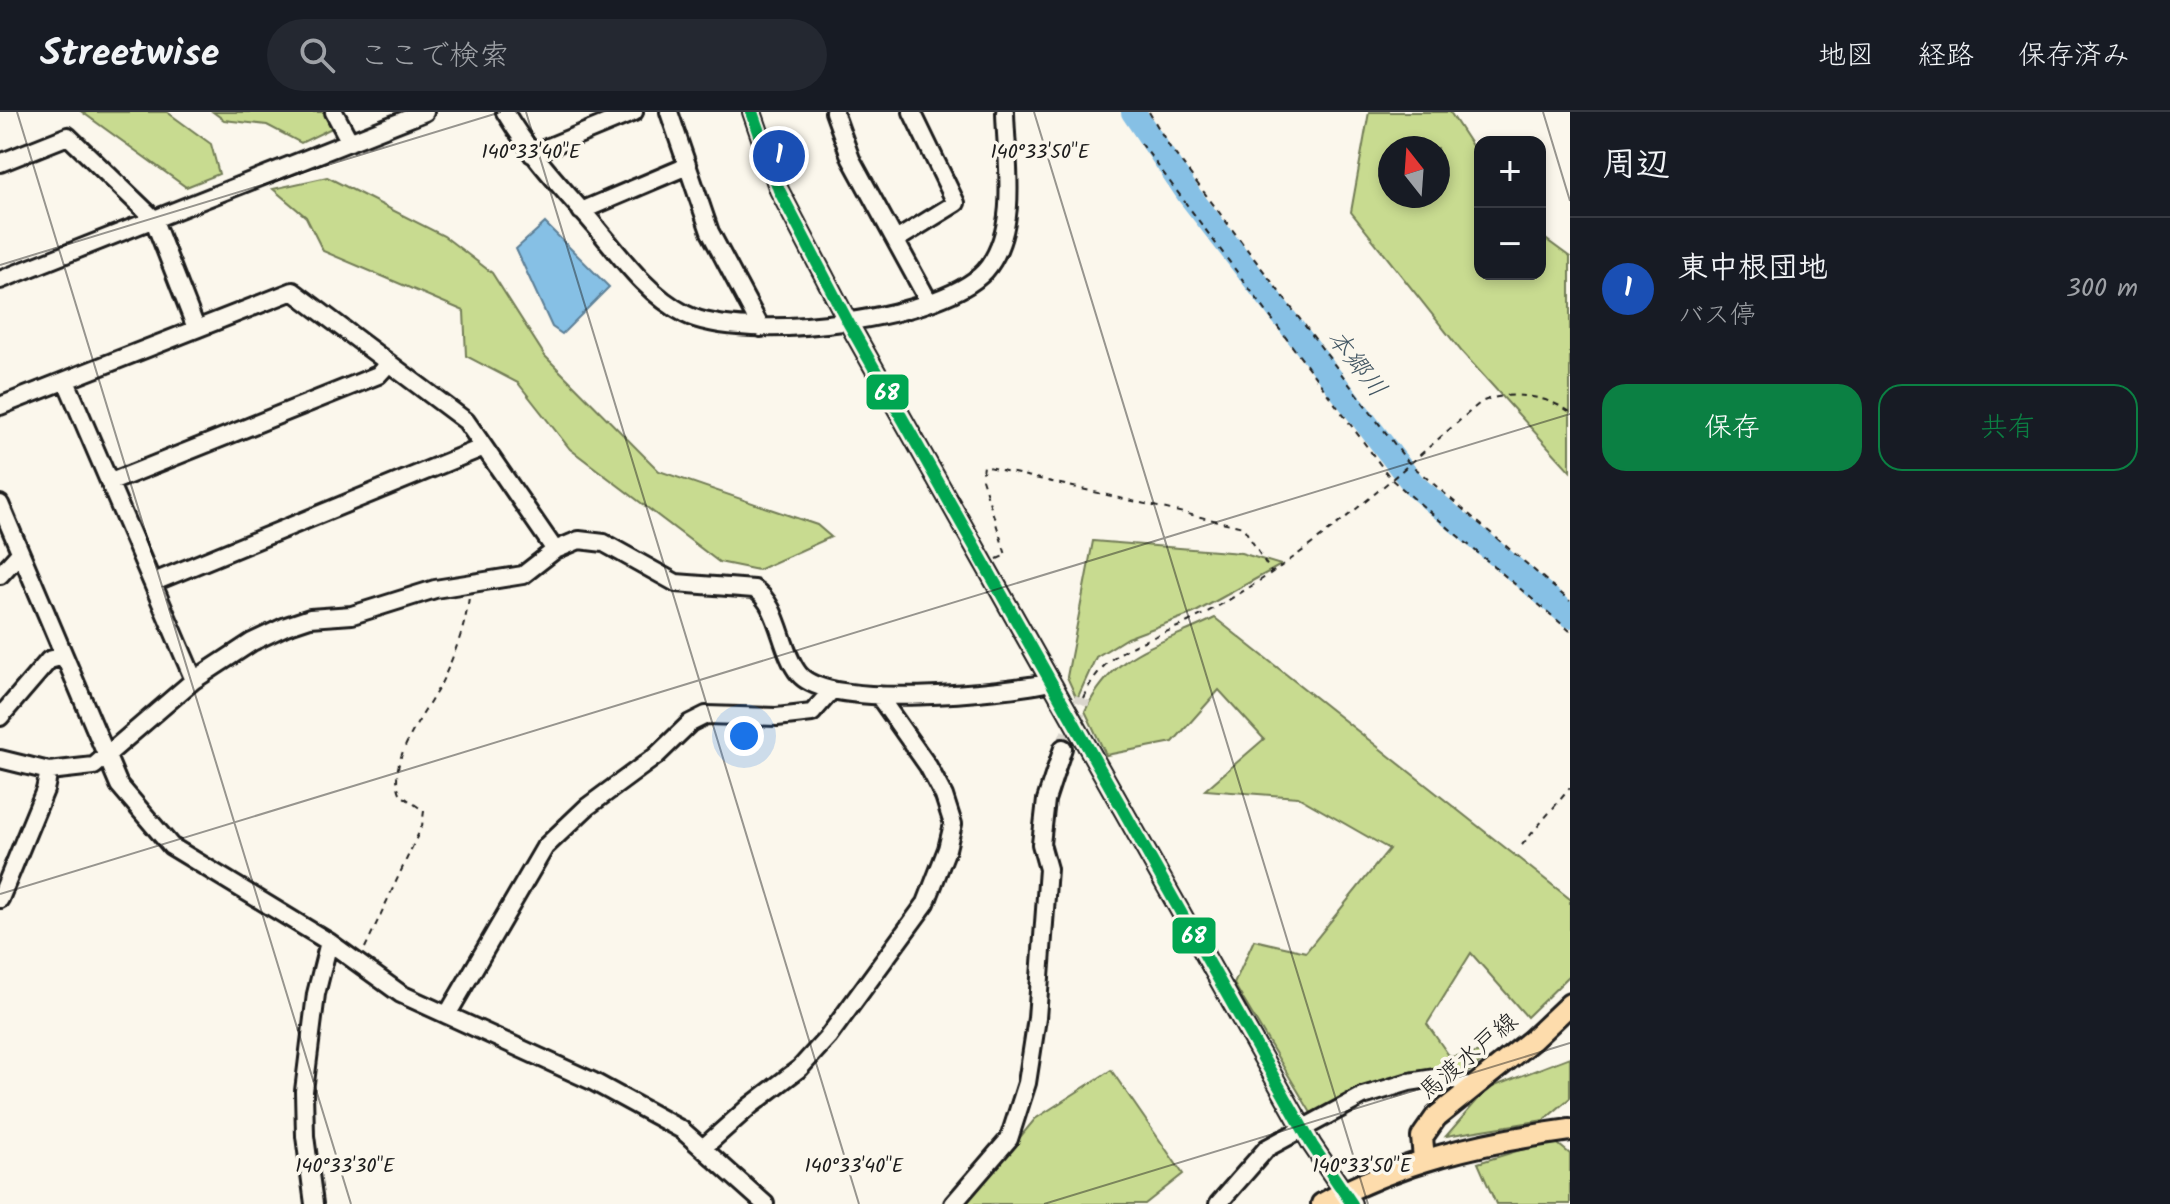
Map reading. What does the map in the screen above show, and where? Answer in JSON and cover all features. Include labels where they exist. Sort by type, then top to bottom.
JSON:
[{"type":"main road","name":"馬渡水戸線","points":[[1424,1159],[1421,1145],[1425,1130],[1570,1004]]},
{"type":"main road","points":[[1322,1204],[1347,1199],[1424,1159],[1471,1146],[1570,1130]]},
{"type":"street","points":[[334,112],[350,142]]},
{"type":"street","points":[[0,280],[425,112]]},
{"type":"street","points":[[505,112],[532,154],[665,302],[707,323],[761,328],[848,322],[929,302],[972,283],[988,268],[1005,229],[1005,112]]},
{"type":"street","points":[[532,154],[634,112]]},
{"type":"street","points":[[669,112],[685,167],[710,232],[761,328]]},
{"type":"street","points":[[752,112],[779,190],[848,322],[1302,1126],[1347,1199]]},
{"type":"street","points":[[834,112],[851,159],[929,302]]},
{"type":"street","points":[[896,240],[956,203],[912,112]]},
{"type":"street","points":[[0,163],[68,136],[153,218],[196,328]]},
{"type":"street","points":[[581,211],[685,167]]},
{"type":"street","points":[[0,406],[293,291],[466,421],[555,550]]},
{"type":"street","points":[[111,482],[378,375],[389,363]]},
{"type":"street","points":[[66,381],[194,680]]},
{"type":"street","points":[[154,582],[484,447]]},
{"type":"street","points":[[0,504],[107,758],[132,804],[171,846],[329,942],[401,994],[592,1081],[682,1130],[765,1204]]},
{"type":"street","points":[[0,759],[49,771],[73,771],[107,758],[194,680],[252,642],[286,626],[310,618],[352,615],[435,589],[523,575],[555,550],[579,540],[592,539],[676,583],[754,589],[768,604],[789,661],[813,686],[878,695],[985,694],[1051,682]]},
{"type":"street","points":[[0,575],[20,553]]},
{"type":"street","points":[[0,717],[49,660],[64,656]]},
{"type":"street","points":[[447,1015],[545,847],[587,807],[706,715],[777,717],[812,713],[832,690]]},
{"type":"street","points":[[704,1147],[750,1106],[800,1068],[828,1037],[926,903],[947,849],[953,824],[944,796],[928,766],[878,695]]},
{"type":"street","points":[[953,1204],[1009,1139],[1027,1083],[1037,1018],[1048,869],[1041,844],[1044,815],[1063,748]]},
{"type":"street","points":[[0,899],[45,790],[49,771]]},
{"type":"street","points":[[314,1204],[305,1136],[304,1091],[316,994],[329,942]]},
{"type":"street","points":[[1218,1204],[1267,1148],[1302,1126],[1363,1096],[1409,1082],[1447,1076],[1473,1088]]},
{"type":"path","points":[[1149,112],[1169,146],[1408,462],[1570,601]]},
{"type":"path","points":[[1141,143],[1391,479],[1570,631]]},
{"type":"path","points":[[1083,698],[1093,676],[1119,651],[1194,619],[1272,574],[1481,402],[1494,397],[1543,399],[1570,412]]},
{"type":"path","points":[[984,563],[1006,555],[982,479],[984,466],[1243,527],[1272,574]]},
{"type":"path","points":[[358,962],[422,826],[424,811],[401,795],[396,774],[425,707],[444,679],[468,610],[471,584]]},
{"type":"path","points":[[1522,845],[1570,788]]},
{"type":"green space","points":[[82,112],[167,112],[211,144],[219,174],[186,187]]},
{"type":"green space","points":[[213,112],[326,112],[334,127],[301,143],[267,125],[224,120]]},
{"type":"green space","points":[[1369,112],[1450,112],[1474,149],[1474,280],[1546,280],[1546,239],[1570,257],[1570,471],[1462,352],[1351,212]]},
{"type":"green space","points":[[327,177],[444,236],[492,273],[545,356],[659,471],[817,525],[831,537],[758,570],[719,562],[570,449],[518,383],[466,356],[464,311],[323,251],[306,217],[273,189]]},
{"type":"green space","points":[[1093,541],[1241,553],[1281,565],[1194,613],[1127,638],[1096,657],[1077,699],[1067,677]]},
{"type":"green space","points":[[1215,618],[1570,899],[1570,975],[1527,1017],[1471,953],[1427,1024],[1450,1057],[1482,1052],[1485,1059],[1454,1083],[1412,1071],[1311,1113],[1234,984],[1254,940],[1306,952],[1389,849],[1298,797],[1205,790],[1264,739],[1219,690],[1173,742],[1106,755],[1085,711],[1097,690],[1110,674],[1140,652]]},
{"type":"green space","points":[[1570,1057],[1570,1098],[1544,1120],[1446,1136],[1487,1089]]},
{"type":"green space","points":[[1111,1070],[1183,1174],[1145,1204],[965,1204],[1035,1119]]},
{"type":"green space","points":[[1553,1140],[1570,1154],[1570,1204],[1496,1204],[1478,1163]]},
{"type":"water","points":[[545,223],[609,287],[562,334],[552,327],[516,249]]},
{"type":"waterway","name":"本郷川","points":[[1133,112],[1189,195],[1415,486],[1570,616]]},
{"type":"tunnel","points":[[1063,748],[1083,698]]},
{"type":"transit line","name":"68","points":[[752,112],[779,190],[848,322],[1312,1145],[1352,1204]]},
{"type":"place","name":"東中根団地","points":[[779,156]]}]
